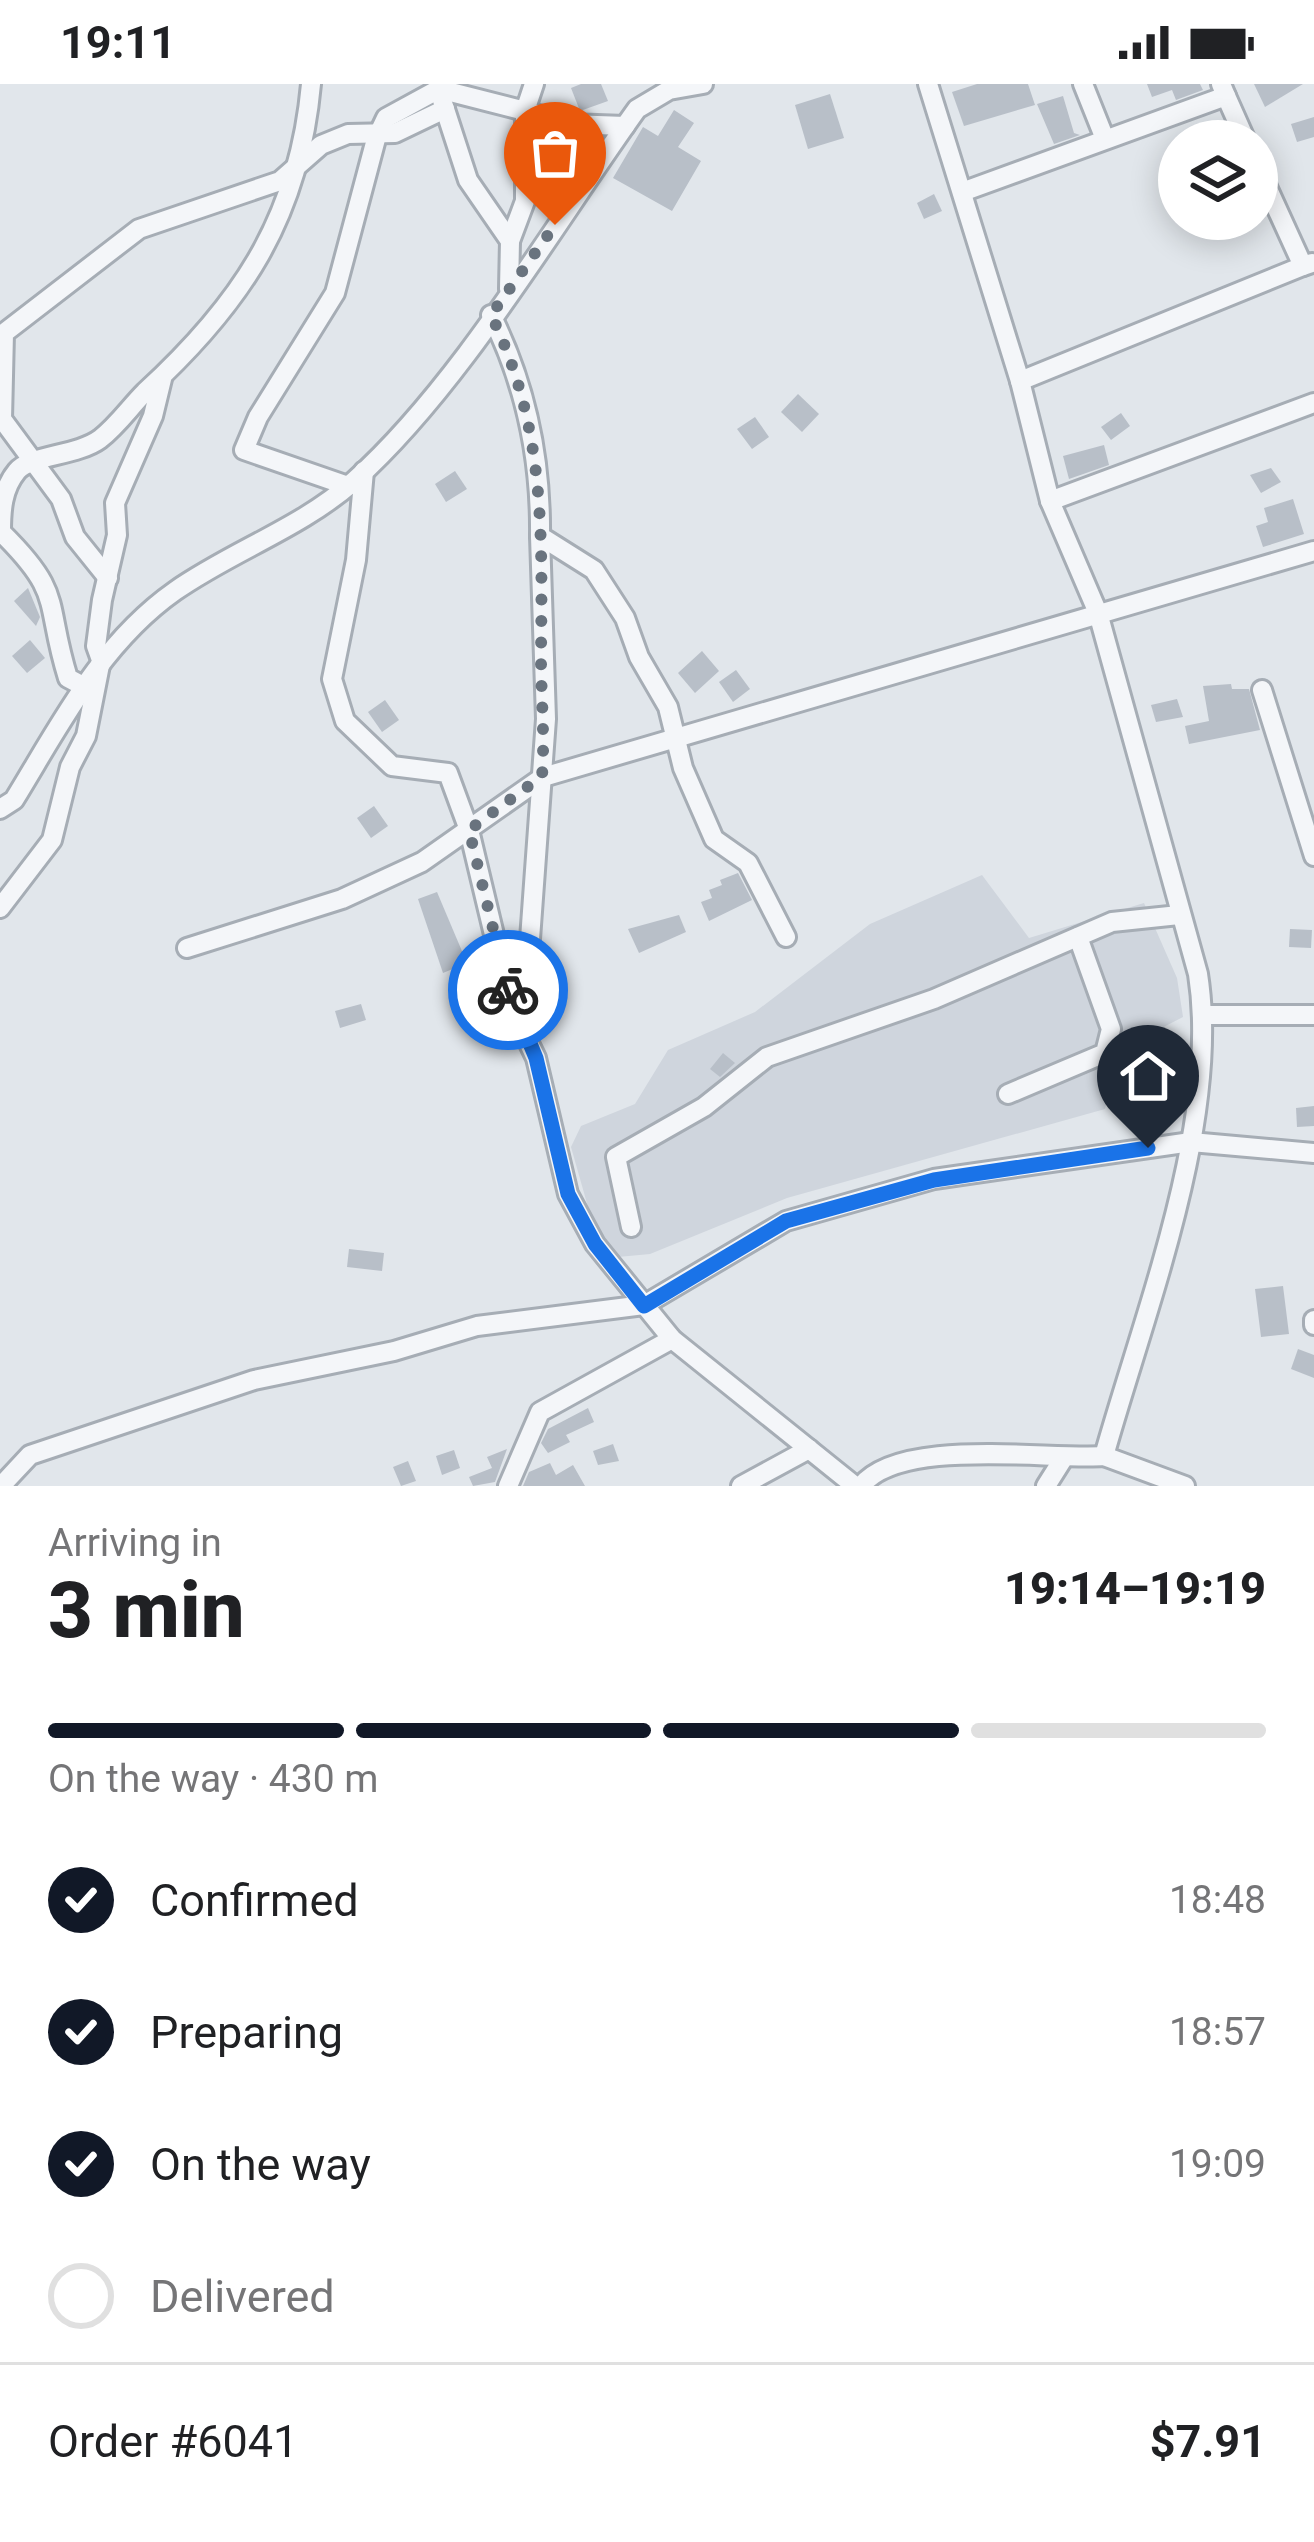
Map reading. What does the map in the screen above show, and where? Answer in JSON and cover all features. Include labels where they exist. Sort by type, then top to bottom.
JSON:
[{"type":"street","points":[[83,686],[68,678],[56,641],[51,590],[34,564],[0,532],[8,488],[17,471],[33,461],[84,451],[162,379],[254,272],[269,246],[311,84]]},
{"type":"street","points":[[508,290],[510,241],[525,201],[525,111],[534,84]]},
{"type":"street","points":[[0,809],[14,800],[101,660],[173,592],[274,536],[364,471],[434,395],[637,109],[669,89],[703,84]]},
{"type":"street","points":[[928,84],[1020,382],[1050,501],[1098,613],[1204,1015],[1191,1142],[1104,1456]]},
{"type":"street","points":[[1083,84],[1105,139]]},
{"type":"street","points":[[438,87],[468,180],[510,241]]},
{"type":"street","points":[[348,486],[244,450],[257,417],[335,293],[377,135],[386,118],[438,87],[569,124],[625,126]]},
{"type":"street","points":[[962,192],[1223,90],[1237,120]]},
{"type":"street","points":[[108,578],[75,537],[61,499],[2,419],[2,334],[139,229],[290,174],[321,146],[348,134],[377,135],[428,122],[445,110]]},
{"type":"street","points":[[1020,382],[1308,264],[1278,206]]},
{"type":"street","points":[[491,315],[518,370],[540,491],[546,719],[530,939]]},
{"type":"street","points":[[0,908],[52,840],[70,767],[86,736],[101,660],[96,646],[119,487],[152,416],[162,379]]},
{"type":"street","points":[[1050,501],[1314,403]]},
{"type":"street","points":[[364,471],[356,560],[332,679],[345,721],[392,766],[448,773],[469,830],[511,1006],[536,1058],[568,1194],[595,1244],[644,1306],[673,1339],[858,1486],[878,1471],[920,1457],[1104,1456],[1185,1486]]},
{"type":"street","points":[[540,536],[595,570],[626,618],[639,658],[668,707],[714,838],[748,863],[786,937]]},
{"type":"street","points":[[187,948],[342,899],[422,862],[542,776],[1314,551]]},
{"type":"street","points":[[1262,690],[1314,856]]},
{"type":"street","points":[[632,1227],[616,1157],[704,1107],[767,1057],[934,999],[1112,922],[1179,915]]},
{"type":"street","points":[[1009,1094],[1106,1052],[1111,1029],[1078,937]]},
{"type":"street","points":[[1204,1015],[1314,1015]]},
{"type":"street","points":[[1,1486],[31,1455],[254,1380],[394,1351],[478,1326],[644,1306],[786,1221],[934,1180],[1191,1142],[1314,1153]]},
{"type":"street","points":[[508,1486],[539,1412],[673,1339]]},
{"type":"street","points":[[742,1486],[809,1449]]},
{"type":"street","points":[[1046,1486],[1063,1459]]},
{"type":"shaded area","points":[[982,875],[1029,938],[1144,903],[1177,978],[1183,1017],[1119,1050],[1105,1109],[787,1198],[650,1254],[618,1257],[597,1231],[571,1147],[581,1126],[635,1104],[668,1050],[755,1012],[870,924]]},
{"type":"building","points":[[601,84],[608,101],[580,111],[571,88]]},
{"type":"building","points":[[977,84],[1028,84],[1035,105],[964,126],[952,92]]},
{"type":"building","points":[[1147,84],[1200,84],[1203,90],[1176,100],[1172,90],[1152,97]]},
{"type":"building","points":[[1254,84],[1303,84],[1265,107]]},
{"type":"building","points":[[830,94],[844,138],[808,149],[795,105]]},
{"type":"building","points":[[1063,96],[1074,133],[1080,135],[1054,144],[1037,104]]},
{"type":"building","points":[[674,110],[694,123],[678,147],[701,161],[672,211],[613,178],[643,127],[658,136]]},
{"type":"building","points":[[1314,117],[1314,137],[1297,142],[1291,124]]},
{"type":"building","points":[[934,194],[942,211],[924,219],[917,203]]},
{"type":"building","points":[[798,394],[819,414],[802,432],[781,412]]},
{"type":"building","points":[[1121,413],[1130,426],[1111,440],[1101,427]]},
{"type":"building","points":[[755,417],[769,437],[752,449],[737,429]]},
{"type":"building","points":[[1104,445],[1109,465],[1069,479],[1063,456]]},
{"type":"building","points":[[1271,468],[1281,482],[1261,493],[1250,475]]},
{"type":"building","points":[[455,471],[467,489],[446,502],[435,484]]},
{"type":"building","points":[[1293,499],[1304,534],[1263,547],[1256,526],[1268,522],[1264,508]]},
{"type":"building","points":[[28,588],[40,617],[36,626],[14,601]]},
{"type":"building","points":[[30,640],[45,658],[27,673],[12,656]]},
{"type":"building","points":[[702,651],[719,671],[695,693],[678,673]]},
{"type":"building","points":[[736,670],[750,689],[733,702],[719,682]]},
{"type":"building","points":[[1231,684],[1232,689],[1249,689],[1260,730],[1189,744],[1185,726],[1209,721],[1203,686]]},
{"type":"building","points":[[1177,699],[1183,717],[1156,722],[1151,705]]},
{"type":"building","points":[[385,700],[399,720],[382,732],[368,712]]},
{"type":"building","points":[[374,806],[388,826],[371,838],[357,818]]},
{"type":"building","points":[[738,873],[752,900],[709,921],[701,902],[712,898],[709,890],[722,885],[720,880]]},
{"type":"building","points":[[437,892],[467,963],[443,973],[418,899]]},
{"type":"building","points":[[679,915],[686,932],[639,953],[628,929]]},
{"type":"building","points":[[1290,929],[1312,930],[1311,948],[1289,947]]},
{"type":"building","points":[[361,1004],[366,1020],[340,1028],[335,1011]]},
{"type":"building","points":[[723,1053],[735,1063],[720,1077],[710,1069]]},
{"type":"building","points":[[1314,1106],[1314,1126],[1297,1127],[1296,1108]]},
{"type":"building","points":[[349,1249],[384,1253],[382,1271],[347,1267]]},
{"type":"building","points":[[1283,1286],[1289,1334],[1261,1337],[1255,1289]]},
{"type":"building","points":[[1298,1349],[1314,1355],[1314,1378],[1291,1369]]},
{"type":"building","points":[[588,1408],[594,1422],[566,1435],[570,1442],[548,1453],[541,1443],[548,1429]]},
{"type":"building","points":[[613,1444],[619,1461],[598,1465],[593,1451]]},
{"type":"building","points":[[507,1449],[495,1482],[473,1486],[469,1477],[492,1468],[487,1457]]},
{"type":"building","points":[[454,1450],[460,1468],[442,1475],[436,1456]]},
{"type":"building","points":[[408,1461],[416,1481],[401,1486],[393,1467]]},
{"type":"building","points":[[550,1463],[556,1475],[573,1465],[585,1486],[523,1486],[529,1472]]},
{"type":"way so far","points":[[508,990],[469,830],[542,776],[544,582],[533,437],[518,370],[491,315],[555,225]]},
{"type":"route","points":[[508,990],[536,1058],[568,1194],[595,1244],[644,1306],[786,1221],[934,1180],[1148,1148]]}]
